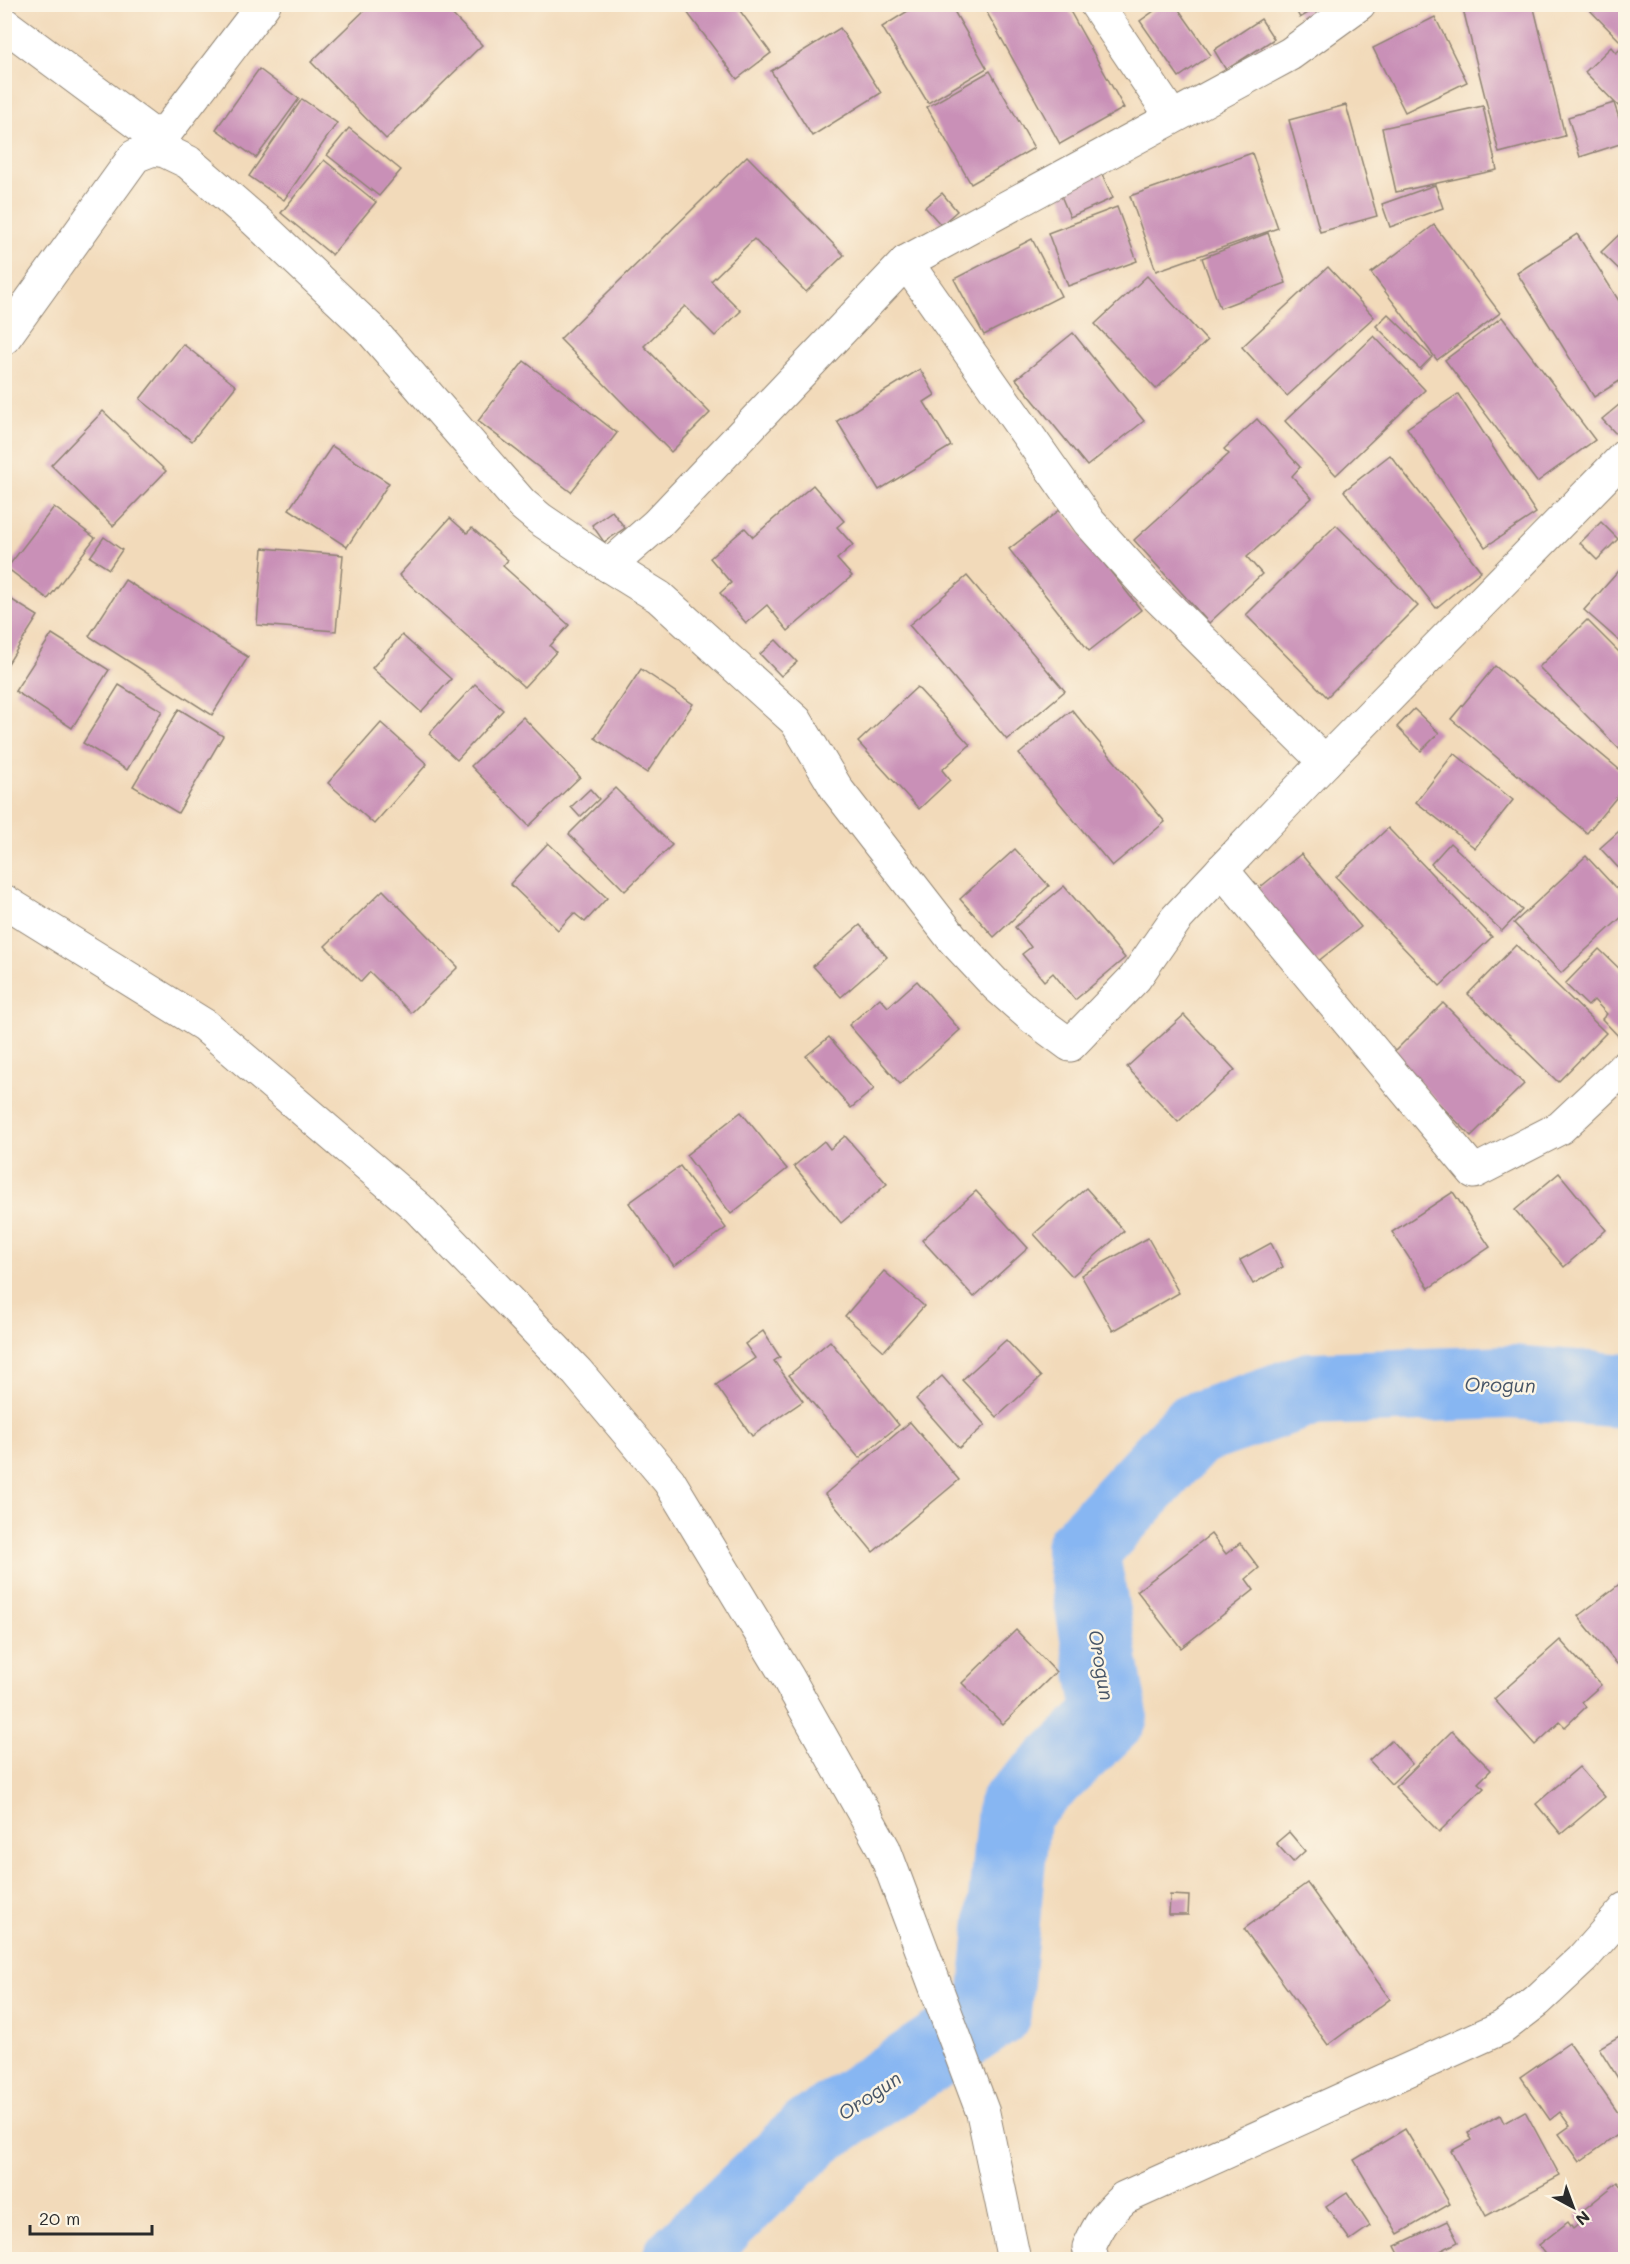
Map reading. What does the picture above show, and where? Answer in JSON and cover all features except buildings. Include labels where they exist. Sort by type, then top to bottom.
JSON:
[{"type":"street","points":[[4,338],[135,156],[157,144],[264,4]]},
{"type":"street","points":[[1096,4],[1172,117]]},
{"type":"street","points":[[609,567],[656,525],[906,262],[1290,54],[1359,4]]},
{"type":"street","points":[[4,24],[165,151],[188,162],[255,220],[371,330],[522,504],[609,567],[659,597],[796,721],[838,791],[953,939],[998,987],[1032,1017],[1070,1045],[1135,978],[1176,919],[1222,870],[1626,455]]},
{"type":"street","points":[[906,262],[1089,522],[1147,586],[1325,762]]},
{"type":"street","points":[[1222,870],[1474,1172],[1560,1128],[1626,1066]]},
{"type":"street","points":[[4,901],[204,1025],[418,1208],[577,1372],[669,1481],[788,1678],[884,1849],[983,2114],[1014,2259]]},
{"type":"street","points":[[1092,2259],[1089,2247],[1098,2228],[1105,2216],[1125,2198],[1503,2027],[1537,2001],[1582,1959],[1626,1909]]},
{"type":"waterway","name":"Orogun","points":[[679,2260],[812,2133],[994,2012],[1014,1809],[1111,1716],[1082,1550],[1193,1430],[1311,1389],[1511,1382],[1626,1391]]}]
